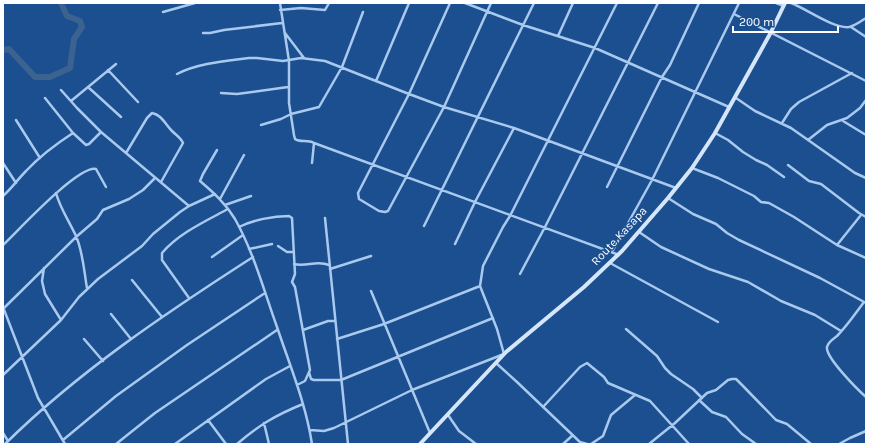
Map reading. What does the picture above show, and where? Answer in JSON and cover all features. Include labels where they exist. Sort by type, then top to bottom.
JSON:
[{"type":"main road","name":"Route Kasapa","points":[[420,444],[504,354],[584,287],[610,263],[668,198],[692,168],[715,133],[729,107],[736,98],[784,5]]},
{"type":"street","points":[[163,12],[195,3]]},
{"type":"street","points":[[280,3],[288,61],[289,103],[295,139],[298,141],[310,141],[618,255]]},
{"type":"street","points":[[280,10],[300,8],[325,10],[329,3]]},
{"type":"street","points":[[376,81],[409,3]]},
{"type":"street","points":[[450,3],[409,94],[358,193],[359,199],[379,211],[388,211],[444,107],[491,3]]},
{"type":"street","points":[[465,3],[523,25],[595,48],[729,107]]},
{"type":"street","points":[[424,226],[534,3]]},
{"type":"street","points":[[558,36],[573,3]]},
{"type":"street","points":[[310,430],[329,430],[338,427],[412,390],[504,354],[480,286],[484,266],[617,3]]},
{"type":"street","points":[[520,274],[658,3]]},
{"type":"street","points":[[607,187],[662,77],[670,65],[699,3]]},
{"type":"street","points":[[612,252],[652,180],[739,3]]},
{"type":"street","points":[[776,3],[784,5]]},
{"type":"street","points":[[791,3],[833,25],[851,27],[866,37]]},
{"type":"street","points":[[261,124],[281,119],[291,114],[320,107],[342,67],[364,12]]},
{"type":"street","points":[[734,14],[770,34],[866,81]]},
{"type":"street","points":[[851,27],[866,18]]},
{"type":"street","points":[[203,33],[282,23]]},
{"type":"street","points":[[284,32],[304,58]]},
{"type":"street","points":[[177,74],[184,70],[249,58],[288,61],[304,58],[325,61],[444,107],[514,128],[676,188]]},
{"type":"street","points":[[71,101],[116,64]]},
{"type":"street","points":[[108,70],[138,102]]},
{"type":"street","points":[[782,123],[791,109],[799,102],[852,73]]},
{"type":"street","points":[[221,93],[242,94],[288,86]]},
{"type":"street","points":[[88,87],[120,117]]},
{"type":"street","points":[[61,90],[101,132],[189,206]]},
{"type":"street","points":[[45,98],[73,133],[86,145],[89,144],[101,132]]},
{"type":"street","points":[[736,98],[755,111],[782,123],[855,173],[866,178]]},
{"type":"street","points":[[808,140],[827,125],[842,120],[860,108],[866,100]]},
{"type":"street","points":[[126,153],[147,118],[152,113],[160,117],[182,143],[161,182]]},
{"type":"street","points":[[16,120],[40,158]]},
{"type":"street","points":[[842,120],[866,135]]},
{"type":"street","points":[[455,244],[475,202],[514,128]]},
{"type":"street","points":[[3,196],[27,169],[73,133]]},
{"type":"street","points":[[715,133],[784,177]]},
{"type":"street","points":[[312,163],[314,143]]},
{"type":"street","points":[[218,150],[200,180],[228,209],[239,227],[253,257],[303,404],[312,444]]},
{"type":"street","points":[[220,199],[244,155]]},
{"type":"street","points":[[3,163],[16,183]]},
{"type":"street","points":[[788,165],[809,181],[821,184],[866,217]]},
{"type":"street","points":[[3,245],[56,193],[68,183],[93,168],[96,169],[106,187]]},
{"type":"street","points":[[692,168],[718,178],[754,196],[761,202],[769,204],[785,212],[837,245],[866,258]]},
{"type":"street","points":[[65,444],[38,398],[4,314],[3,307],[76,237],[97,219],[103,210],[130,199],[156,178]]},
{"type":"street","points":[[56,193],[58,203],[65,213],[80,248],[87,288]]},
{"type":"street","points":[[3,375],[61,320],[87,288],[142,246],[170,220],[189,206],[215,194]]},
{"type":"street","points":[[225,205],[251,196]]},
{"type":"street","points":[[668,198],[693,214],[716,224],[739,240],[820,278],[865,303],[828,344],[827,353],[857,390],[866,397]]},
{"type":"street","points":[[189,298],[162,260],[162,253],[176,240],[228,209]]},
{"type":"street","points":[[837,245],[861,214]]},
{"type":"street","points":[[239,227],[253,222],[289,216],[292,218],[295,275],[292,282],[295,287],[309,372],[314,380],[341,380],[492,318]]},
{"type":"street","points":[[324,218],[348,444]]},
{"type":"street","points":[[639,232],[661,247],[709,269],[748,282],[781,301],[815,315],[841,331]]},
{"type":"street","points":[[212,257],[243,235]]},
{"type":"street","points":[[249,249],[272,244]]},
{"type":"street","points":[[278,246],[287,252],[294,252]]},
{"type":"street","points":[[330,269],[371,256]]},
{"type":"street","points":[[5,444],[44,408],[131,339],[189,298],[253,257]]},
{"type":"street","points":[[294,264],[304,265],[321,263],[329,265]]},
{"type":"street","points":[[610,263],[718,322]]},
{"type":"street","points":[[44,268],[42,281],[45,294],[61,320]]},
{"type":"street","points":[[132,280],[162,317]]},
{"type":"street","points":[[337,339],[384,324],[480,286]]},
{"type":"street","points":[[371,291],[430,433]]},
{"type":"street","points":[[63,440],[116,396],[187,345],[265,293]]},
{"type":"street","points":[[111,314],[131,339]]},
{"type":"street","points":[[303,330],[328,321],[335,321]]},
{"type":"street","points":[[626,328],[657,356],[671,374],[693,389],[702,398]]},
{"type":"street","points":[[116,444],[155,413],[277,330]]},
{"type":"street","points":[[84,339],[103,361]]},
{"type":"street","points":[[496,363],[580,443],[587,444]]},
{"type":"street","points":[[543,407],[580,367],[587,363],[604,377],[608,383],[650,400],[689,444]]},
{"type":"street","points":[[175,444],[266,379],[290,366]]},
{"type":"street","points":[[297,385],[304,382],[309,372]]},
{"type":"street","points":[[649,444],[673,425],[707,393],[720,388],[728,380],[736,379],[758,399],[776,420],[787,424],[810,444]]},
{"type":"street","points":[[591,444],[603,436],[611,415],[635,394]]},
{"type":"street","points":[[699,400],[712,412],[726,417],[742,434],[756,444]]},
{"type":"street","points":[[237,444],[264,423],[284,411],[303,404]]},
{"type":"street","points":[[448,415],[459,431],[476,444]]},
{"type":"street","points":[[208,420],[226,444]]},
{"type":"street","points":[[264,423],[269,444]]},
{"type":"street","points":[[839,444],[866,431]]},
{"type":"street","points":[[3,433],[8,441]]},
{"type":"street","points":[[563,444],[572,435]]},
{"type":"waterway","points":[[3,50],[9,49],[35,77],[50,77],[70,68],[74,39],[82,27],[80,21],[67,16],[61,3]]}]
